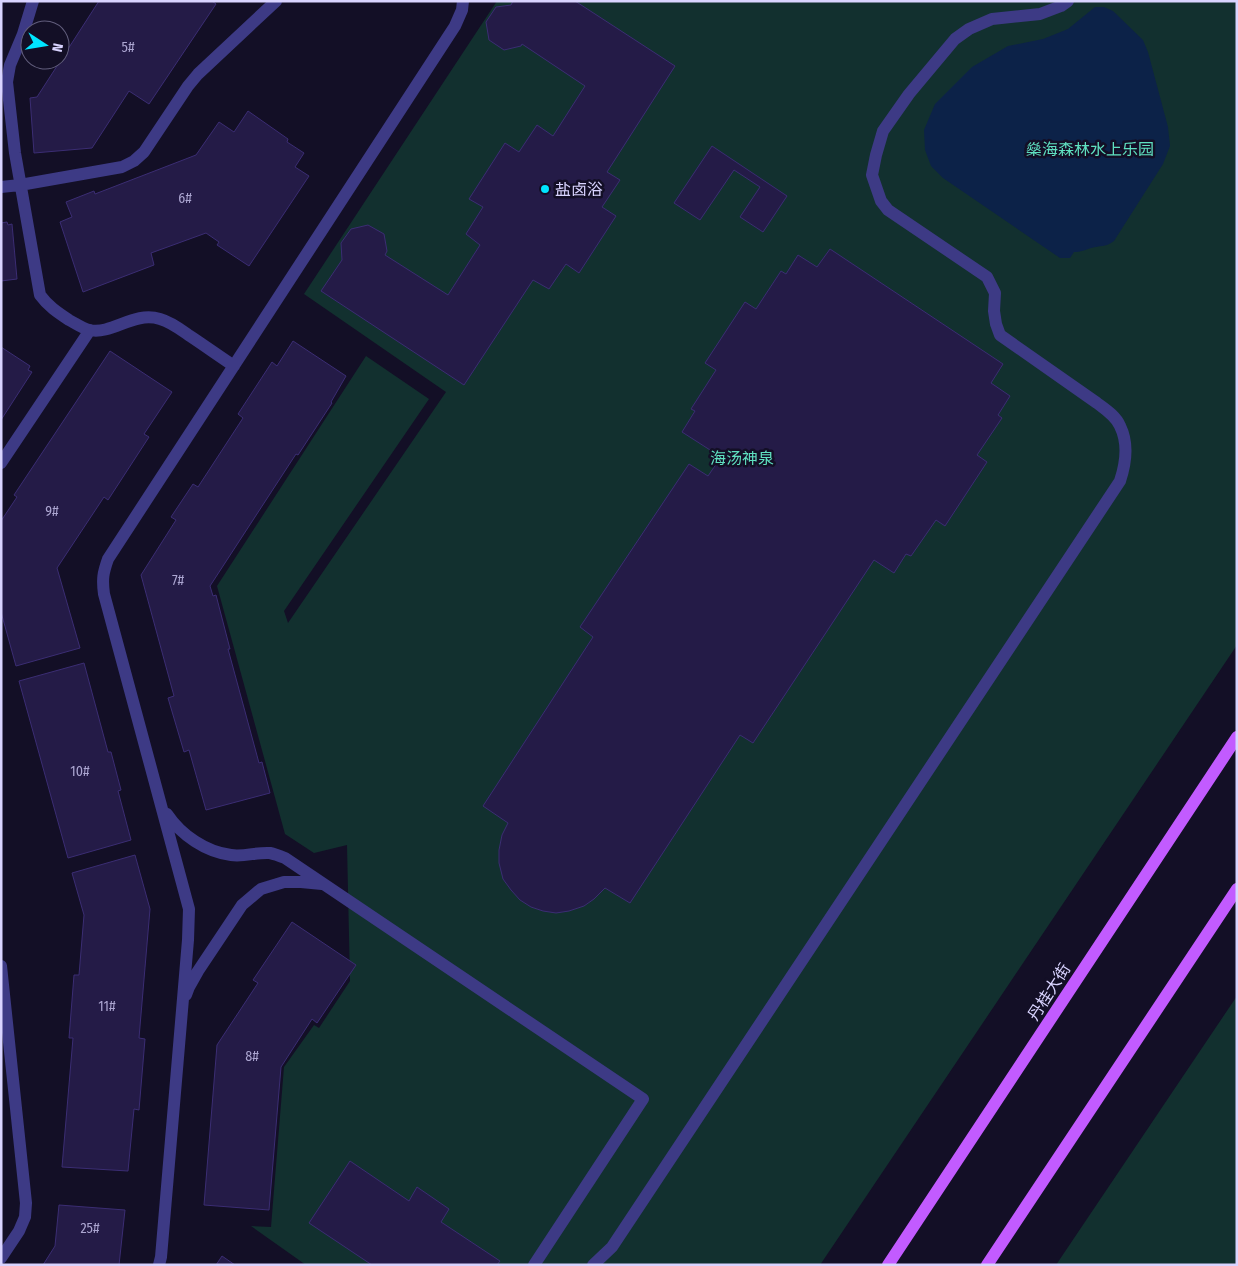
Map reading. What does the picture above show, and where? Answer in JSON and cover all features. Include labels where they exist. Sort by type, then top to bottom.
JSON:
[{"type":"main road","name":"丹桂大街","points":[[888,1265],[1237,737]]},
{"type":"main road","points":[[987,1265],[1237,889]]},
{"type":"lane","points":[[33,1],[23,34],[10,65],[7,82],[14,153],[40,295],[56,312],[78,326],[90,330],[114,327],[145,317],[159,318],[171,323],[234,366]]},
{"type":"lane","points":[[1,187],[122,167],[134,161],[144,152],[198,74],[276,1]]},
{"type":"lane","points":[[159,1265],[189,909],[102,581],[108,559],[455,26],[462,10],[463,1]]},
{"type":"lane","points":[[593,1265],[612,1247],[1120,481],[1125,468],[1126,454],[1120,425],[1112,414],[1000,335],[994,311],[995,293],[988,276],[888,210],[881,201],[872,175],[882,131],[955,38],[969,29],[992,19],[1040,14],[1062,6],[1068,1]]},
{"type":"lane","points":[[1,464],[90,330]]},
{"type":"lane","points":[[162,807],[173,823],[189,838],[210,850],[232,855],[270,853],[285,858],[643,1099],[539,1263]]},
{"type":"lane","points":[[182,1007],[189,987],[198,971],[242,905],[262,889],[284,882],[324,885]]},
{"type":"lane","points":[[1,966],[26,1203],[25,1217],[19,1231],[1,1258]]},
{"type":"green space","name":"海汤神泉","points":[[497,1],[1237,1],[1237,645],[820,1265],[306,1265],[251,1226],[271,1227],[284,1067],[314,1025],[319,1028],[350,981],[347,845],[314,853],[285,834],[217,586],[366,356],[429,399],[284,611],[288,623],[446,392],[304,294]]},
{"type":"green space","points":[[1237,996],[1237,1265],[1056,1265]]},
{"type":"water","points":[[1095,7],[1104,7],[1113,11],[1143,40],[1168,127],[1170,146],[1163,164],[1114,241],[1105,246],[1074,252],[1070,258],[1060,258],[943,178],[931,166],[925,150],[924,130],[935,104],[972,67],[1008,46],[1043,39],[1068,29]]},
{"type":"building","points":[[99,1],[212,1],[216,4],[149,104],[129,91],[92,148],[34,153],[30,98],[37,97],[54,70],[70,70],[70,46]]},
{"type":"building","name":"盐卤浴","points":[[513,1],[575,1],[675,66],[607,172],[620,180],[602,207],[616,216],[579,273],[566,264],[549,289],[533,280],[464,385],[321,291],[342,260],[341,243],[351,229],[368,225],[384,234],[387,251],[385,255],[448,295],[480,245],[466,234],[483,207],[469,199],[505,143],[519,152],[537,125],[553,136],[585,86],[522,44],[521,46],[504,50],[489,40],[486,22],[496,7],[511,5]]},
{"type":"building","points":[[248,111],[288,139],[287,142],[304,153],[295,167],[309,176],[249,266],[217,245],[219,242],[206,233],[151,253],[154,265],[83,292],[60,222],[72,217],[66,202],[94,191],[95,194],[196,155],[219,122],[234,132]]},
{"type":"building","points":[[712,146],[787,196],[763,232],[740,217],[760,187],[734,170],[700,220],[674,203]]},
{"type":"building","points":[[7,222],[8,225],[12,224],[17,279],[1,281],[1,223]]},
{"type":"building","points":[[830,249],[1003,364],[991,383],[1010,396],[998,415],[1002,418],[977,455],[987,462],[945,526],[936,520],[911,556],[906,554],[894,573],[874,560],[753,743],[740,735],[630,903],[605,888],[584,906],[569,911],[556,913],[531,907],[520,900],[503,879],[499,863],[499,850],[502,835],[508,823],[483,806],[593,637],[580,627],[689,464],[708,476],[721,457],[682,432],[695,411],[691,409],[716,370],[705,363],[745,302],[756,309],[781,271],[786,274],[798,255],[817,267]]},
{"type":"building","points":[[293,341],[346,376],[332,403],[298,455],[296,454],[210,586],[213,596],[216,595],[230,649],[228,649],[259,763],[262,762],[270,793],[206,810],[189,750],[184,752],[168,698],[174,696],[141,575],[176,520],[171,517],[193,484],[198,487],[243,418],[238,414],[272,362],[277,366]]},
{"type":"building","points":[[1,347],[30,366],[28,370],[32,372],[1,420]]},
{"type":"building","points":[[110,351],[172,392],[144,434],[149,437],[108,500],[104,497],[57,568],[80,648],[16,666],[1,612],[1,521],[17,497],[14,495]]},
{"type":"building","points":[[84,663],[108,752],[111,752],[121,790],[118,791],[131,840],[68,858],[19,681]]},
{"type":"building","points":[[135,855],[150,909],[139,1038],[145,1039],[139,1110],[134,1109],[128,1171],[62,1167],[73,1038],[69,1038],[74,975],[79,975],[84,915],[72,873]]},
{"type":"building","points":[[292,922],[356,965],[317,1023],[312,1019],[281,1067],[269,1210],[204,1205],[217,1045],[258,983],[253,980]]},
{"type":"building","points":[[350,1161],[409,1201],[417,1187],[449,1209],[441,1222],[500,1261],[497,1265],[372,1265],[309,1223]]},
{"type":"building","points":[[59,1205],[125,1210],[119,1265],[43,1265],[55,1246]]},
{"type":"building","points":[[222,1256],[235,1265],[216,1265]]},
{"type":"place","name":"盐卤浴","points":[[545,189]]},
{"type":"park label","name":"燊海森林水上乐园","points":[[1090,149]]}]
